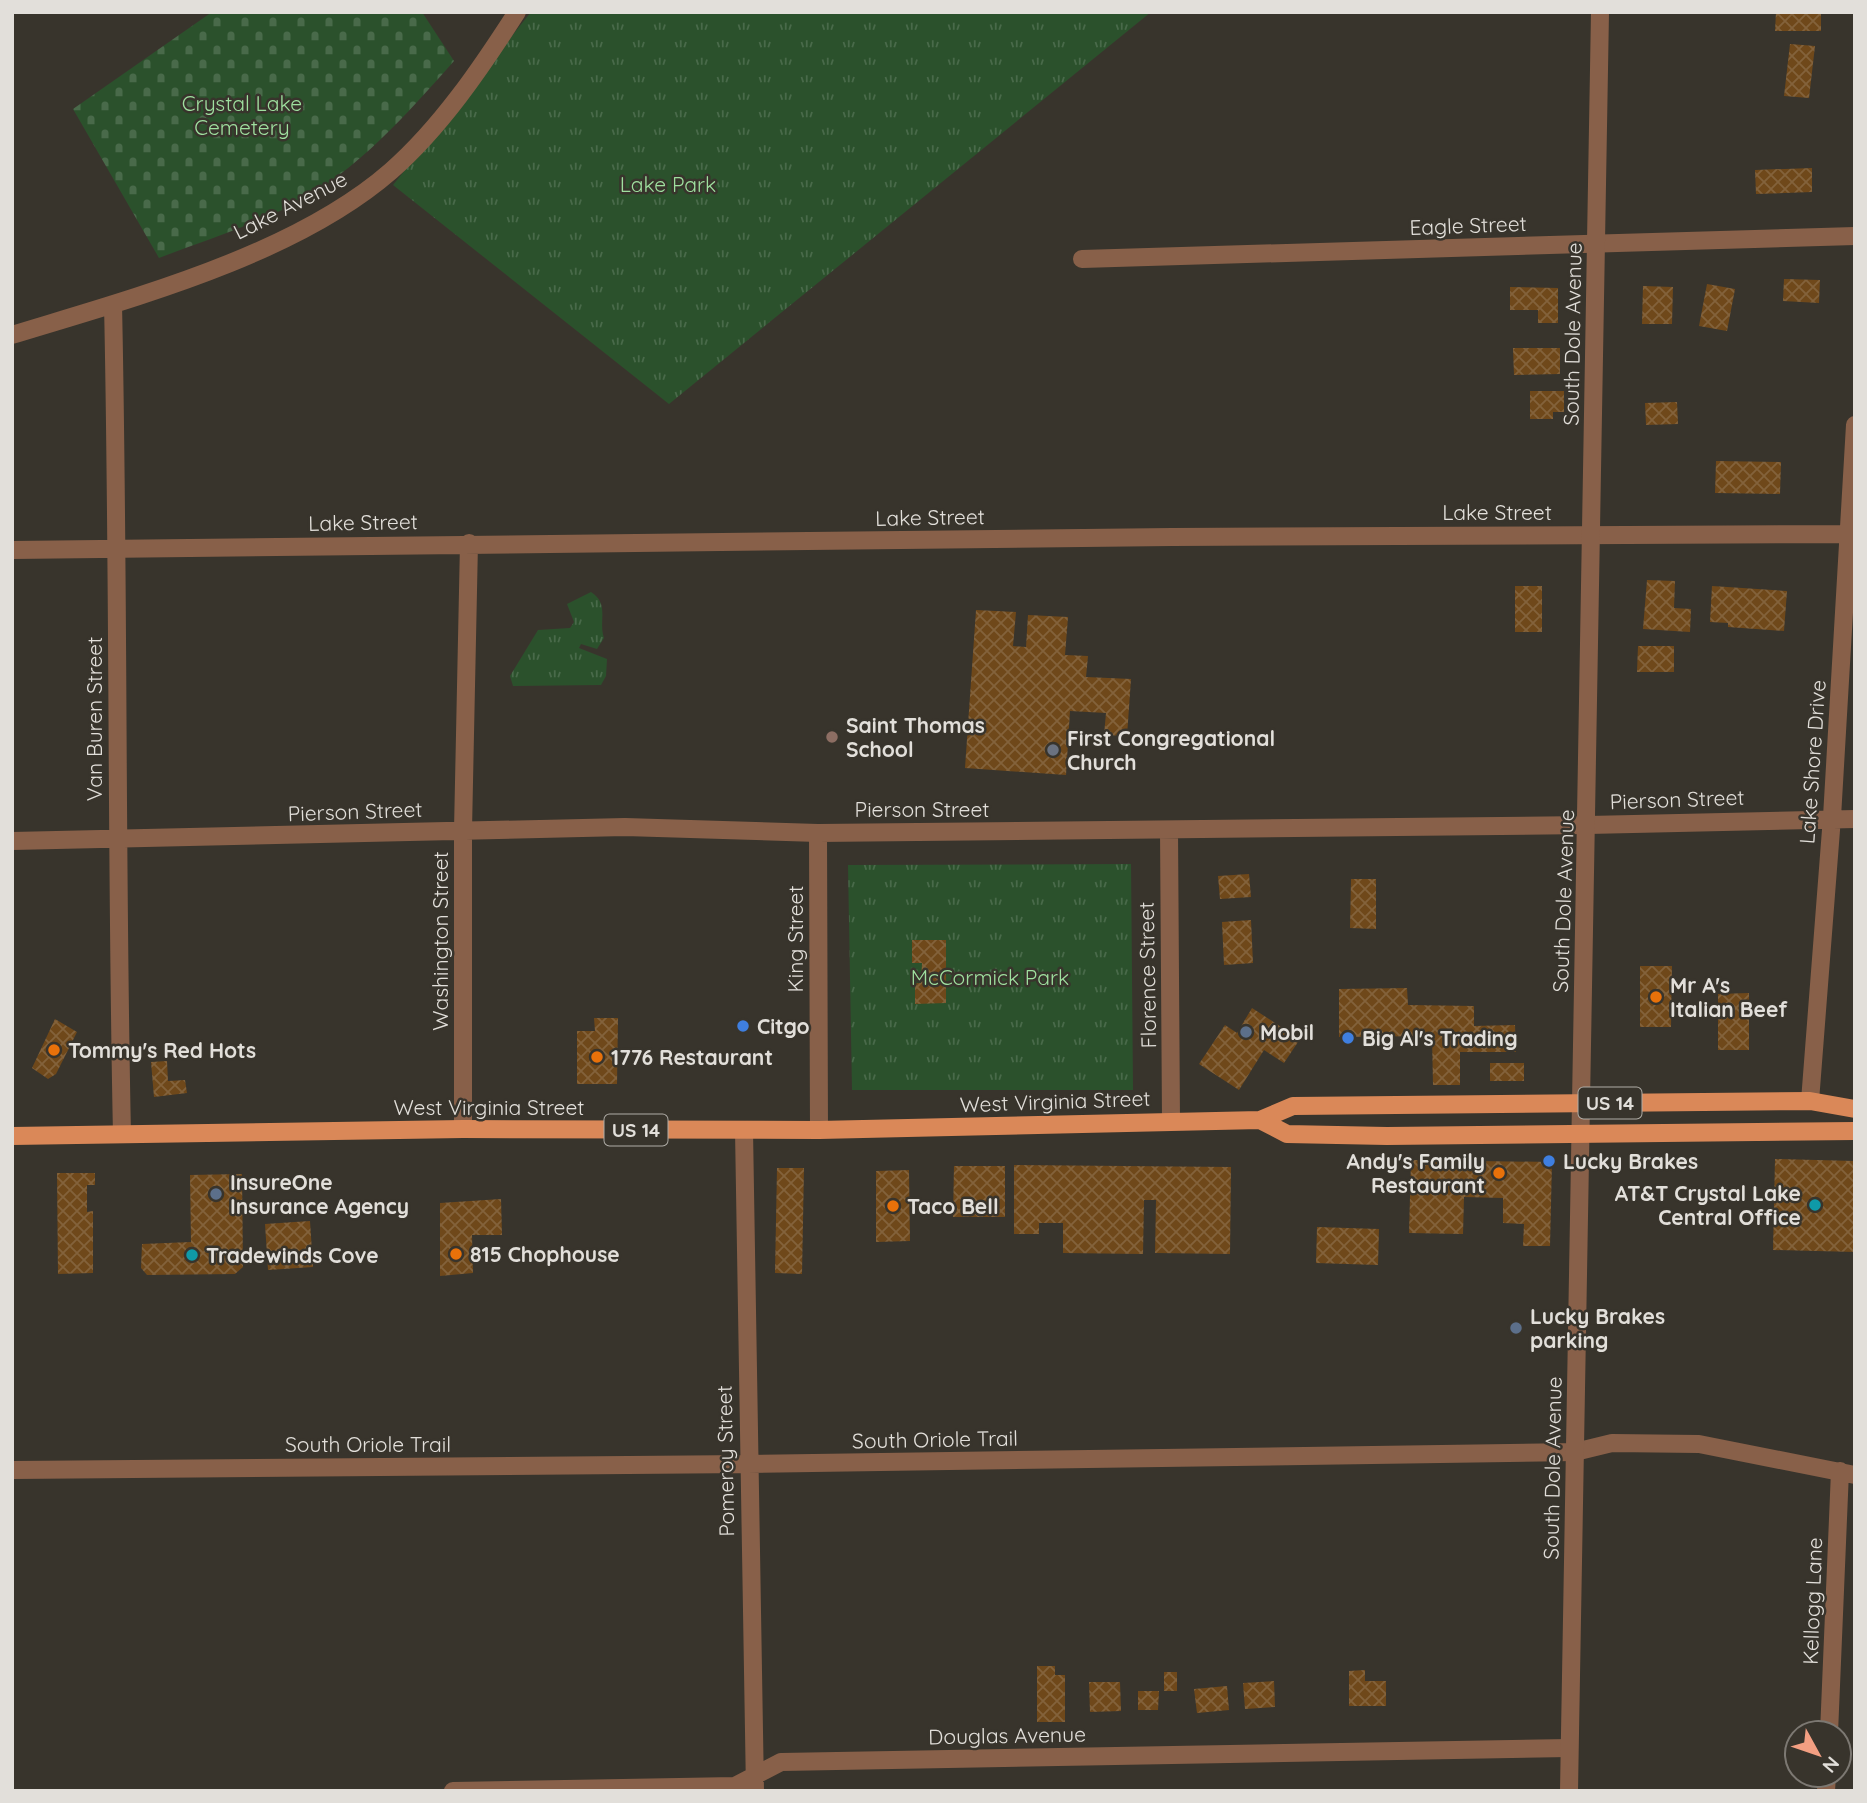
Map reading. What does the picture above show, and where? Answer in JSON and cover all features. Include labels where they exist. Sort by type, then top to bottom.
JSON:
[{"type":"main road","name":"West Virginia Street","points":[[12,1136],[463,1129],[819,1130],[1259,1119],[1293,1106],[1810,1101]]},
{"type":"main road","name":"US 14","points":[[1810,1101],[1855,1109]]},
{"type":"main road","points":[[1387,1105],[1387,1136]]},
{"type":"main road","name":"West Virginia Street","points":[[1259,1119],[1287,1134],[1387,1136],[1855,1131]]},
{"type":"street","name":"Lake Avenue","points":[[12,335],[201,274],[285,237],[364,193],[401,161],[446,112],[516,12]]},
{"type":"street","name":"South Dole Avenue","points":[[1569,1791],[1579,1103],[1588,825],[1600,12]]},
{"type":"street","name":"Eagle Street","points":[[1082,259],[1855,236]]},
{"type":"street","name":"Van Buren Street","points":[[113,304],[118,547],[116,841],[122,1135]]},
{"type":"street","name":"Lake Shore Drive","points":[[1810,1101],[1832,817],[1855,425]]},
{"type":"street","name":"Lake Street","points":[[12,550],[469,543],[1848,534]]},
{"type":"street","name":"Washington Street","points":[[463,1129],[463,830],[469,543]]},
{"type":"street","name":"Pierson Street","points":[[12,841],[116,841],[625,827],[818,833],[1588,825],[1832,817],[1855,819]]},
{"type":"street","name":"Florence Street","points":[[1169,830],[1171,1121]]},
{"type":"street","name":"King Street","points":[[818,833],[819,1130]]},
{"type":"street","name":"Pomeroy Street","points":[[744,1130],[755,1782]]},
{"type":"street","name":"South Oriole Trail","points":[[12,1470],[748,1464],[1575,1452],[1612,1443],[1699,1444],[1774,1461],[1848,1473]]},
{"type":"street","name":"Kellogg Lane","points":[[1830,1719],[1848,1473]]},
{"type":"street","name":"Douglas Avenue","points":[[453,1791],[735,1786],[755,1782],[781,1762],[1569,1748]]},
{"type":"green space","name":"Crystal Lake Cemetery","points":[[212,12],[422,12],[454,61],[380,140],[317,190],[261,219],[159,258],[73,109]]},
{"type":"green space","name":"Lake Park","points":[[531,12],[1151,12],[669,404],[393,185]]},
{"type":"green space","points":[[591,592],[602,607],[604,638],[597,649],[581,644],[579,648],[607,659],[606,676],[601,685],[513,686],[510,676],[538,630],[570,628],[574,622],[567,604]]},
{"type":"green space","name":"McCormick Park","points":[[1131,864],[1133,1090],[852,1090],[848,865]]},
{"type":"building","points":[[1776,12],[1821,12],[1821,31],[1775,31]]},
{"type":"building","points":[[1790,44],[1815,46],[1809,98],[1784,96]]},
{"type":"building","points":[[1812,168],[1812,192],[1756,194],[1755,170]]},
{"type":"building","points":[[1784,279],[1820,280],[1819,303],[1783,301]]},
{"type":"building","points":[[1707,284],[1735,289],[1727,331],[1699,326]]},
{"type":"building","points":[[1643,286],[1673,287],[1672,324],[1642,324]]},
{"type":"building","points":[[1510,287],[1558,288],[1558,323],[1538,323],[1538,310],[1510,310]]},
{"type":"building","points":[[1513,348],[1560,348],[1560,374],[1514,375]]},
{"type":"building","points":[[1530,391],[1564,391],[1564,412],[1553,412],[1553,419],[1530,419]]},
{"type":"building","points":[[1677,402],[1678,424],[1646,425],[1645,403]]},
{"type":"building","points":[[1716,461],[1781,462],[1780,494],[1715,493]]},
{"type":"building","points":[[1647,580],[1675,581],[1674,608],[1691,609],[1690,632],[1643,629]]},
{"type":"building","points":[[1515,586],[1542,586],[1542,632],[1515,632]]},
{"type":"building","points":[[1712,586],[1787,591],[1784,631],[1728,627],[1728,623],[1710,622]]},
{"type":"building","points":[[976,610],[1016,612],[1013,646],[1026,647],[1028,615],[1068,617],[1065,655],[1088,656],[1086,677],[1131,679],[1127,736],[1104,735],[1106,713],[1070,711],[1066,775],[965,768]]},
{"type":"building","points":[[1638,646],[1674,646],[1674,672],[1637,672]]},
{"type":"building","points":[[1249,874],[1251,897],[1220,899],[1218,876]]},
{"type":"building","points":[[1351,879],[1376,879],[1376,929],[1350,928]]},
{"type":"building","points":[[1251,920],[1253,963],[1224,965],[1222,922]]},
{"type":"building","points":[[912,940],[946,940],[946,1003],[915,1004],[915,983],[921,983],[922,963],[912,963]]},
{"type":"building","name":"Mr A's Italian Beef","points":[[1640,966],[1672,966],[1671,1027],[1640,1027]]},
{"type":"building","points":[[1407,988],[1408,1005],[1474,1006],[1474,1026],[1515,1025],[1516,1052],[1460,1052],[1460,1085],[1433,1085],[1432,1036],[1339,1037],[1339,989]]},
{"type":"building","points":[[1749,993],[1749,1050],[1718,1050],[1718,994]]},
{"type":"building","points":[[1252,1008],[1300,1039],[1284,1063],[1264,1050],[1239,1090],[1199,1064],[1225,1025],[1237,1033]]},
{"type":"building","name":"1776 Restaurant","points":[[594,1018],[618,1018],[617,1084],[577,1084],[577,1031],[595,1031]]},
{"type":"building","name":"Tommy's Red Hots","points":[[55,1019],[77,1032],[56,1074],[48,1079],[32,1068]]},
{"type":"building","points":[[167,1061],[168,1081],[185,1080],[187,1093],[154,1097],[151,1062]]},
{"type":"building","points":[[1490,1063],[1524,1063],[1524,1081],[1490,1081]]},
{"type":"building","name":"AT&T Crystal Lake Central Office","points":[[1775,1159],[1855,1161],[1855,1252],[1773,1250]]},
{"type":"building","points":[[1411,1160],[1552,1162],[1550,1246],[1523,1246],[1524,1224],[1503,1223],[1503,1198],[1464,1197],[1463,1234],[1409,1233]]},
{"type":"building","points":[[1014,1165],[1231,1167],[1230,1254],[1155,1253],[1156,1200],[1144,1200],[1143,1254],[1063,1253],[1063,1223],[1039,1223],[1039,1234],[1014,1234]]},
{"type":"building","points":[[954,1166],[1005,1166],[1005,1217],[953,1217]]},
{"type":"building","points":[[777,1168],[804,1168],[802,1274],[775,1273]]},
{"type":"building","name":"Taco Bell","points":[[909,1170],[910,1241],[876,1242],[876,1171]]},
{"type":"building","points":[[57,1173],[95,1173],[95,1185],[87,1185],[87,1212],[93,1211],[93,1273],[58,1274]]},
{"type":"building","name":"Tradewinds Cove","points":[[242,1174],[243,1267],[235,1274],[147,1275],[141,1268],[142,1244],[191,1242],[190,1175]]},
{"type":"building","name":"815 Chophouse","points":[[501,1199],[502,1235],[472,1235],[473,1273],[440,1276],[440,1203]]},
{"type":"building","points":[[310,1221],[313,1267],[268,1270],[265,1224]]},
{"type":"building","points":[[1317,1227],[1379,1229],[1378,1265],[1316,1263]]},
{"type":"building","points":[[1037,1666],[1055,1666],[1055,1675],[1065,1675],[1065,1722],[1037,1722]]},
{"type":"building","points":[[1365,1670],[1365,1681],[1386,1681],[1386,1706],[1349,1706],[1349,1671]]},
{"type":"building","points":[[1164,1672],[1177,1672],[1177,1691],[1164,1691]]},
{"type":"building","points":[[1274,1681],[1275,1707],[1245,1709],[1243,1683]]},
{"type":"building","points":[[1089,1682],[1120,1682],[1121,1711],[1090,1712]]},
{"type":"building","points":[[1227,1686],[1229,1710],[1197,1713],[1194,1689]]},
{"type":"building","points":[[1138,1691],[1159,1691],[1158,1710],[1138,1710]]},
{"type":"place","name":"Saint Thomas School","points":[[832,737]]},
{"type":"place","name":"First Congregational Church","points":[[1053,750]]},
{"type":"place","name":"Mr A's Italian Beef","points":[[1656,997]]},
{"type":"place","name":"Citgo","points":[[743,1026]]},
{"type":"place","name":"Mobil","points":[[1246,1032]]},
{"type":"place","name":"Big Al's Trading","points":[[1348,1038]]},
{"type":"place","name":"Tommy's Red Hots","points":[[54,1050]]},
{"type":"place","name":"1776 Restaurant","points":[[597,1057]]},
{"type":"place","name":"Lucky Brakes","points":[[1549,1161]]},
{"type":"place","name":"Andy's Family Restaurant","points":[[1499,1173]]},
{"type":"place","name":"InsureOne Insurance Agency","points":[[216,1194]]},
{"type":"place","name":"AT&T Crystal Lake Central Office","points":[[1815,1205]]},
{"type":"place","name":"Taco Bell","points":[[893,1206]]},
{"type":"place","name":"815 Chophouse","points":[[456,1254]]},
{"type":"place","name":"Tradewinds Cove","points":[[192,1255]]},
{"type":"place","name":"Lucky Brakes parking","points":[[1516,1328]]}]
